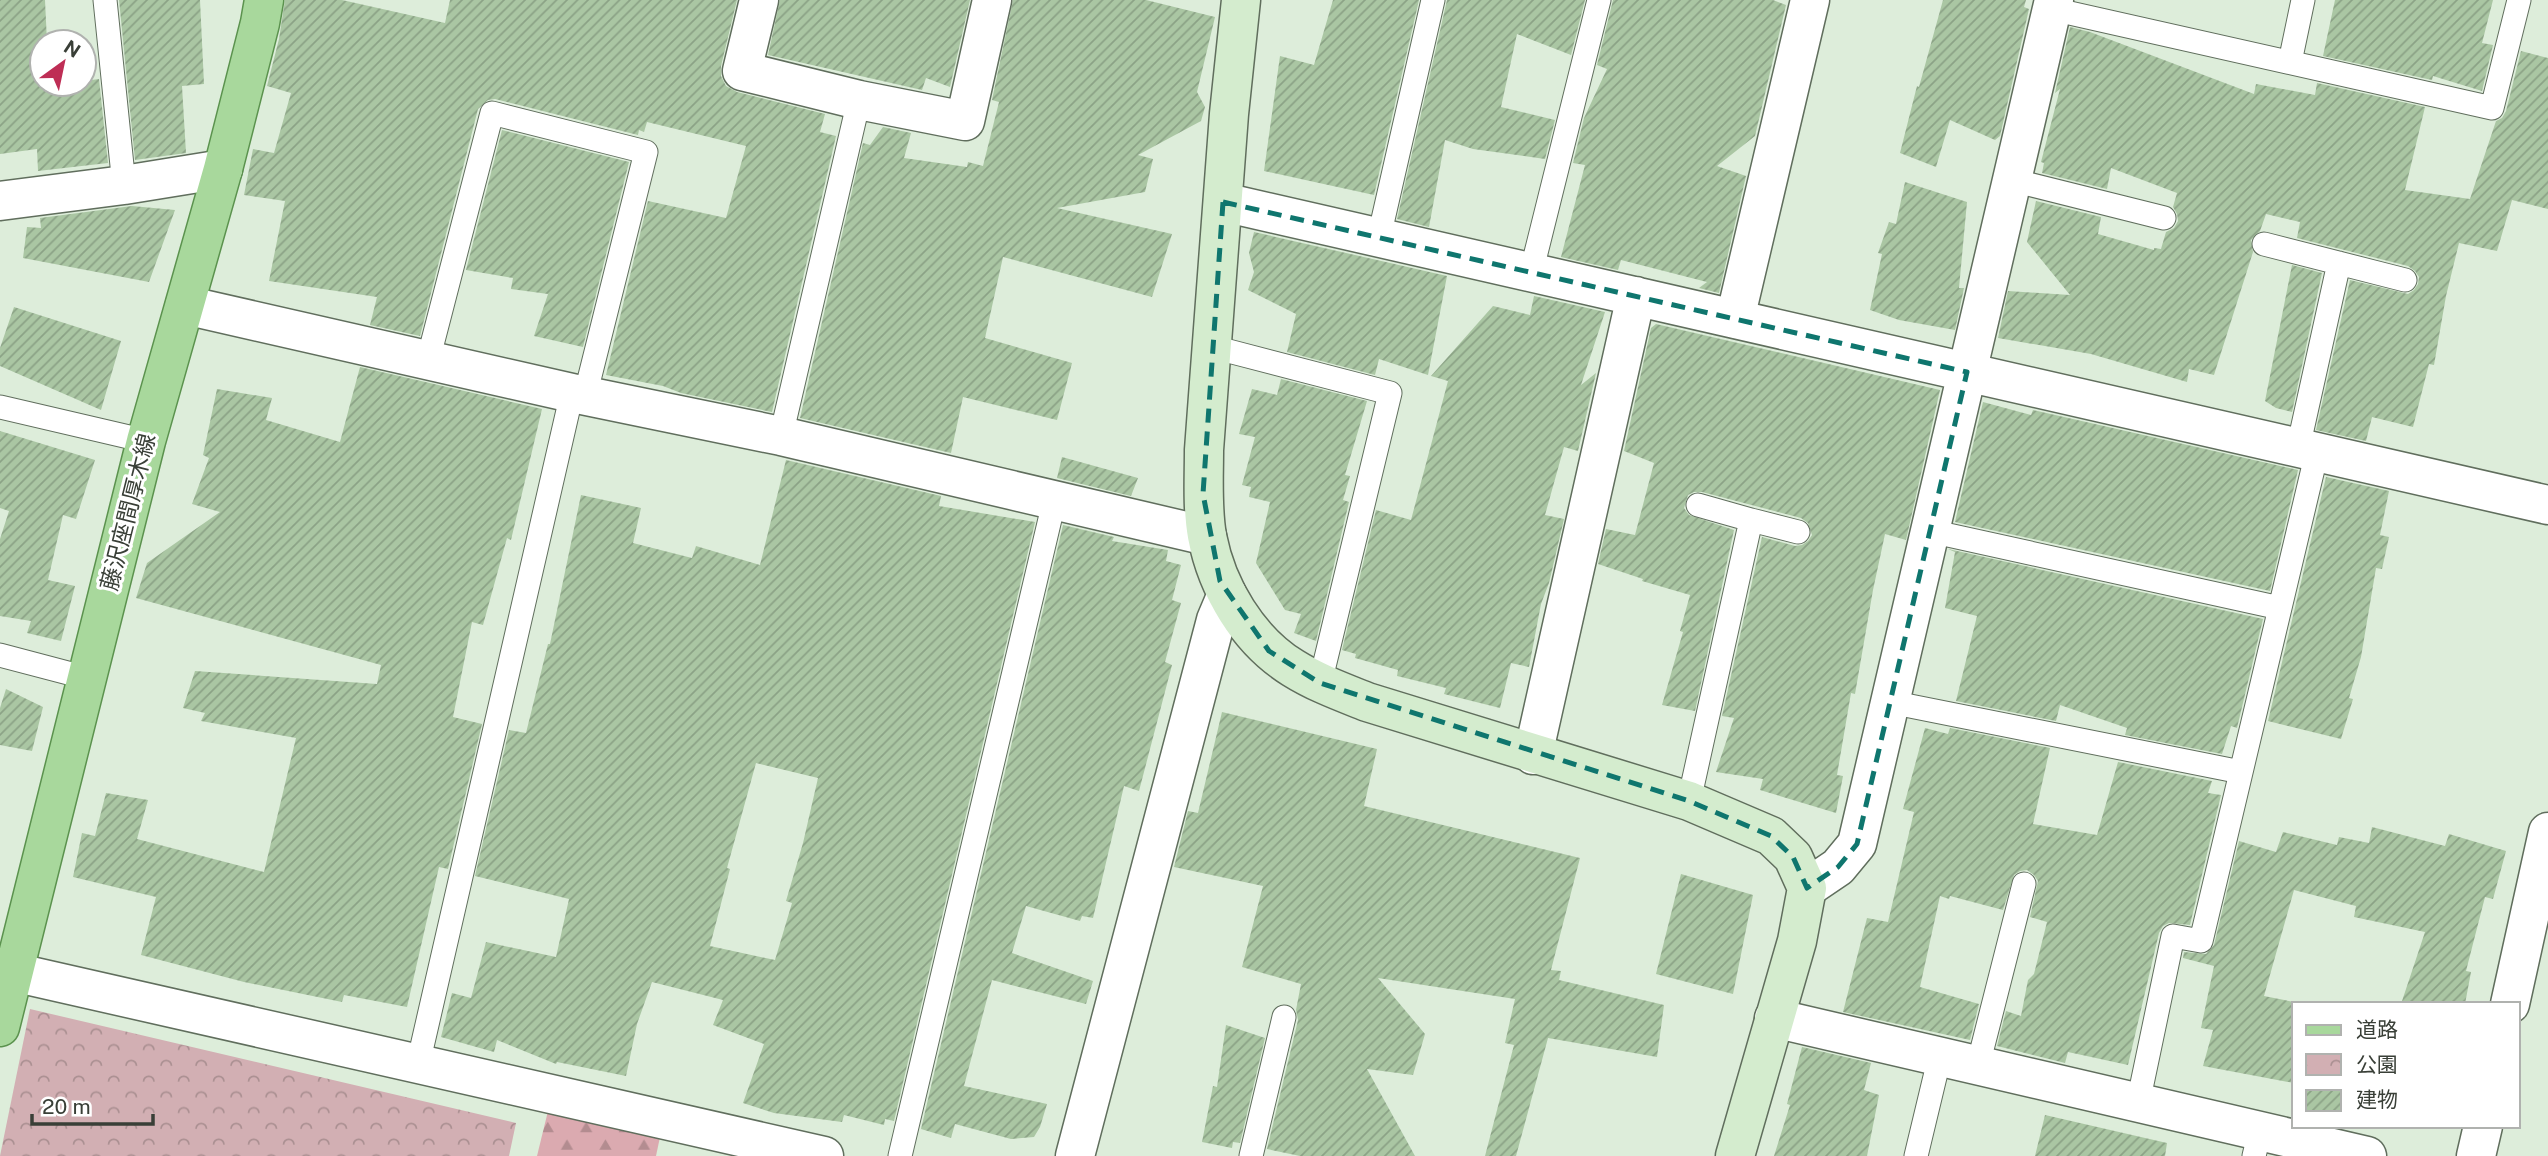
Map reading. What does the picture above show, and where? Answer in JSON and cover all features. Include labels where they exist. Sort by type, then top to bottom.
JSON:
[{"type":"main road","name":"藤沢座間厚木線","points":[[0,1027],[146,442],[223,169],[264,0]]},
{"type":"street","points":[[758,0],[742,71],[859,100],[965,121],[992,0]]},
{"type":"street","points":[[1241,0],[1229,114],[1204,450],[1203,494],[1207,536],[1220,581],[1245,624],[1269,651],[1320,683],[1367,702],[1689,802],[1771,836],[1793,857],[1807,888],[1797,941],[1735,1156]]},
{"type":"street","points":[[1735,319],[1810,0]]},
{"type":"street","points":[[1807,888],[1838,867],[1857,844],[2053,5]]},
{"type":"street","points":[[0,201],[223,169]]},
{"type":"street","points":[[1223,202],[2548,505]]},
{"type":"street","points":[[1533,755],[1636,296]]},
{"type":"street","points":[[184,305],[579,394],[780,436],[1207,536]]},
{"type":"street","points":[[1076,1156],[1216,620],[1227,594]]},
{"type":"street","points":[[2510,1002],[2548,832]]},
{"type":"street","points":[[13,971],[824,1156]]},
{"type":"street","points":[[1774,1018],[2138,1103],[2257,1144],[2367,1156]]},
{"type":"street","points":[[2476,1156],[2483,1128]]},
{"type":"lane","points":[[105,0],[124,185]]},
{"type":"lane","points":[[1379,237],[1433,0]]},
{"type":"lane","points":[[1531,272],[1599,0]]},
{"type":"lane","points":[[2290,62],[2303,0]]},
{"type":"lane","points":[[2053,5],[2491,108],[2519,0]]},
{"type":"lane","points":[[780,436],[859,100]]},
{"type":"lane","points":[[418,1064],[579,394],[646,152],[492,113],[428,360]]},
{"type":"lane","points":[[2012,180],[2164,218]]},
{"type":"lane","points":[[2264,244],[2405,280]]},
{"type":"lane","points":[[2138,1103],[2174,936],[2201,941],[2280,608],[2339,263]]},
{"type":"lane","points":[[1213,347],[1390,393],[1320,683]]},
{"type":"lane","points":[[0,407],[146,442]]},
{"type":"lane","points":[[900,1156],[1054,502]]},
{"type":"lane","points":[[1698,505],[1798,533]]},
{"type":"lane","points":[[1689,802],[1751,520]]},
{"type":"lane","points":[[1930,531],[2280,608]]},
{"type":"lane","points":[[0,655],[86,678]]},
{"type":"lane","points":[[1890,702],[2241,772]]},
{"type":"lane","points":[[1978,1065],[2024,884]]},
{"type":"lane","points":[[1251,1156],[1284,1017]]},
{"type":"lane","points":[[1916,1156],[1940,1056]]},
{"type":"highlighted area","points":[[1223,202],[1967,372],[1857,844],[1838,867],[1807,888],[1793,857],[1771,836],[1689,801],[1320,683],[1269,651],[1220,581],[1203,494]]},
{"type":"green space","points":[[30,1009],[516,1123],[509,1156],[0,1156]]},
{"type":"green space","points":[[548,1111],[660,1137],[656,1156],[537,1156]]},
{"type":"building","points":[[0,0],[45,0],[46,28],[28,28],[28,98],[98,98],[99,79],[108,163],[38,171],[37,149],[0,154]]},
{"type":"building","points":[[119,0],[200,0],[204,84],[182,86],[186,153],[135,160]]},
{"type":"building","points":[[285,0],[342,0],[445,23],[450,0],[737,0],[721,66],[721,76],[726,86],[737,92],[825,114],[820,132],[836,136],[772,412],[606,375],[648,201],[726,218],[746,146],[647,122],[644,132],[639,130],[638,135],[495,99],[488,100],[478,109],[420,336],[370,325],[377,297],[269,281],[285,201],[244,195],[253,149],[274,153],[291,93],[267,86],[279,39]]},
{"type":"building","points":[[780,0],[970,0],[950,87],[926,78],[922,90],[768,55]]},
{"type":"building","points":[[1013,0],[1146,0],[1215,17],[1197,92],[1205,107],[1201,121],[1138,155],[1153,159],[1145,192],[1057,208],[1172,234],[1152,297],[1003,257],[985,338],[1072,363],[1057,420],[963,397],[951,453],[800,418],[863,143],[870,145],[883,127],[911,133],[904,158],[967,167],[968,162],[983,166],[999,102],[992,100]]},
{"type":"building","points":[[1333,0],[1419,0],[1374,195],[1264,171],[1280,56],[1314,65]]},
{"type":"building","points":[[1447,0],[1585,0],[1571,55],[1517,34],[1501,107],[1555,120],[1545,159],[1473,149],[1445,140],[1429,227],[1397,219]]},
{"type":"building","points":[[1613,0],[1773,0],[1786,5],[1755,136],[1717,166],[1746,176],[1719,293],[1699,288],[1707,282],[1621,260],[1618,270],[1561,257],[1585,165],[1573,163],[1584,118],[1607,69],[1597,65]]},
{"type":"building","points":[[1943,0],[2026,0],[2024,7],[2029,9],[2000,136],[1995,140],[1950,120],[1936,167],[1900,153]]},
{"type":"building","points":[[2335,0],[2493,0],[2482,43],[2493,45],[2482,91],[2433,76],[2432,80],[2323,56]]},
{"type":"building","points":[[2070,27],[2090,32],[2254,94],[2256,84],[2315,95],[2317,83],[2425,107],[2405,190],[2470,199],[2496,121],[2502,118],[2506,111],[2521,51],[2548,58],[2548,209],[2512,200],[2497,251],[2459,243],[2434,365],[2429,364],[2413,427],[2372,417],[2366,441],[2316,430],[2350,280],[2408,294],[2418,284],[2419,277],[2415,271],[2408,266],[2297,238],[2300,222],[2266,214],[2260,231],[2251,240],[2253,252],[2214,375],[2189,369],[2187,382],[2091,354],[1998,338],[2008,291],[2070,295],[2027,242],[2036,201],[2101,217],[2098,234],[2154,250],[2161,249],[2166,232],[2174,228],[2178,221],[2173,207],[2177,193],[2111,168],[2107,189],[2042,173],[2044,163],[2041,162],[2060,89],[2055,93]]},
{"type":"building","points":[[502,130],[629,162],[583,347],[534,336],[548,294],[511,289],[513,278],[466,270]]},
{"type":"building","points":[[1905,182],[1967,202],[1959,288],[1964,288],[1955,330],[1899,320],[1870,310],[1882,254],[1878,253],[1889,222],[1896,224]]},
{"type":"building","points":[[132,206],[175,210],[149,282],[23,258],[27,227],[41,228],[40,218]]},
{"type":"building","points":[[1254,232],[1447,276],[1428,375],[1379,359],[1375,375],[1287,352],[1296,314],[1248,290],[1254,272],[1249,253]]},
{"type":"building","points":[[2292,265],[2322,273],[2292,412],[2276,408],[2265,401]]},
{"type":"building","points":[[1534,296],[1605,312],[1581,385],[1596,373],[1578,451],[1564,447],[1545,515],[1564,519],[1549,583],[1541,604],[1529,667],[1511,663],[1500,708],[1444,694],[1446,688],[1397,676],[1398,670],[1355,658],[1356,654],[1342,650],[1376,510],[1411,520],[1448,381],[1431,376],[1493,306],[1530,315]]},
{"type":"building","points":[[14,307],[121,341],[101,410],[0,366],[0,348]]},
{"type":"building","points":[[1656,324],[1940,390],[1906,540],[1885,534],[1855,694],[1851,693],[1837,775],[1843,776],[1836,813],[1760,790],[1763,779],[1716,772],[1734,718],[1722,716],[1762,537],[1795,546],[1802,545],[1812,535],[1808,523],[1801,518],[1702,492],[1688,495],[1684,508],[1689,515],[1734,530],[1695,711],[1662,705],[1683,632],[1680,631],[1690,595],[1598,564],[1606,529],[1635,535],[1654,463],[1624,451],[1651,328]]},
{"type":"building","points":[[360,367],[542,409],[511,540],[507,538],[483,625],[472,622],[453,717],[482,724],[448,869],[439,867],[407,1007],[344,995],[342,1002],[244,982],[141,955],[156,897],[73,877],[82,833],[95,836],[106,793],[148,800],[137,839],[264,872],[296,738],[201,721],[205,713],[183,708],[195,671],[377,684],[381,665],[136,598],[147,563],[220,512],[192,504],[209,458],[203,455],[217,389],[272,398],[266,420],[340,442]]},
{"type":"building","points":[[1281,379],[1367,401],[1345,475],[1350,476],[1343,500],[1349,502],[1316,641],[1294,633],[1301,614],[1285,610],[1256,563],[1270,502],[1249,497],[1251,487],[1242,485],[1255,437],[1239,434],[1252,389],[1277,395]]},
{"type":"building","points":[[1983,402],[2031,415],[2033,410],[2298,470],[2270,591],[1955,522]]},
{"type":"building","points":[[0,431],[95,460],[76,519],[63,515],[48,580],[75,586],[61,641],[27,633],[31,621],[0,616],[0,539],[9,511],[0,508]]},
{"type":"building","points":[[1062,457],[1138,478],[1131,496],[1057,478]]},
{"type":"building","points":[[786,460],[941,496],[939,506],[1035,522],[894,1121],[885,1119],[884,1125],[844,1115],[842,1122],[774,1113],[743,1103],[764,1044],[713,1025],[723,1000],[652,982],[637,1024],[626,1076],[557,1062],[556,1064],[497,1040],[494,1052],[441,1037],[452,993],[471,998],[486,942],[556,957],[569,899],[475,876],[509,730],[526,733],[550,644],[581,495],[641,508],[633,543],[692,558],[696,546],[760,565]],"holes":[[[756,763],[818,778],[786,901],[792,903],[775,960],[710,946],[730,869],[727,868]]]},
{"type":"building","points":[[2326,477],[2389,491],[2380,535],[2389,537],[2382,569],[2376,568],[2361,657],[2349,698],[2353,699],[2341,739],[2268,721]]},
{"type":"building","points":[[1063,525],[1114,537],[1112,541],[1168,550],[1166,561],[1181,565],[1172,600],[1181,603],[1165,662],[1172,665],[1139,791],[1124,786],[1093,918],[1082,916],[1080,921],[1026,906],[1012,953],[1093,981],[1086,1004],[992,980],[964,1086],[1047,1104],[1040,1127],[1034,1137],[1011,1139],[955,1124],[951,1138],[921,1129]]},
{"type":"building","points":[[1948,549],[2263,619],[2237,728],[2231,726],[2222,754],[2125,735],[2127,728],[2060,705],[2056,721],[1956,701],[1977,616],[1945,608],[1955,552]]},
{"type":"building","points":[[6,689],[43,707],[32,751],[0,745],[0,708]]},
{"type":"building","points":[[1222,712],[1377,749],[1364,806],[1580,858],[1551,970],[1561,971],[1559,980],[1664,1005],[1657,1057],[1548,1038],[1516,1156],[1485,1156],[1514,1045],[1505,1043],[1515,999],[1378,978],[1425,1034],[1413,1075],[1367,1069],[1415,1156],[1300,1156],[1267,1149],[1298,1020],[1296,1010],[1301,984],[1242,967],[1263,886],[1174,867],[1188,811],[1198,813]]},
{"type":"building","points":[[1925,728],[1948,734],[1950,728],[2050,748],[2033,824],[2097,835],[2118,762],[2212,781],[2208,793],[2221,795],[2190,925],[2169,923],[2163,926],[2159,933],[2128,1065],[2068,1052],[2065,1063],[1997,1046],[2006,1011],[2021,1016],[2028,980],[2034,974],[2047,922],[2030,917],[2038,881],[2027,870],[2014,875],[2003,910],[1950,896],[1949,899],[1940,896],[1920,987],[1979,1004],[1970,1040],[1843,1012],[1867,918],[1888,922],[1914,812],[1903,809]]},
{"type":"building","points":[[2372,827],[2445,846],[2449,834],[2506,851],[2493,899],[2485,897],[2466,971],[2471,972],[2465,1002],[2402,1002],[2425,932],[2354,917],[2356,906],[2294,890],[2264,996],[2294,1002],[2292,1083],[2203,1066],[2213,1030],[2201,1028],[2214,966],[2183,958],[2184,952],[2206,954],[2214,945],[2239,841],[2276,852],[2283,832],[2337,845],[2339,837],[2369,843]]},
{"type":"building","points":[[1681,874],[1753,895],[1733,994],[1656,974]]},
{"type":"building","points":[[1226,1025],[1265,1038],[1240,1143],[1233,1142],[1232,1148],[1202,1142],[1213,1086],[1217,1087]]},
{"type":"building","points":[[1802,1047],[1871,1063],[1864,1090],[1879,1095],[1867,1156],[1774,1156],[1790,1105],[1787,1104]]},
{"type":"building","points":[[2045,1115],[2167,1143],[2165,1156],[2035,1156]]}]
